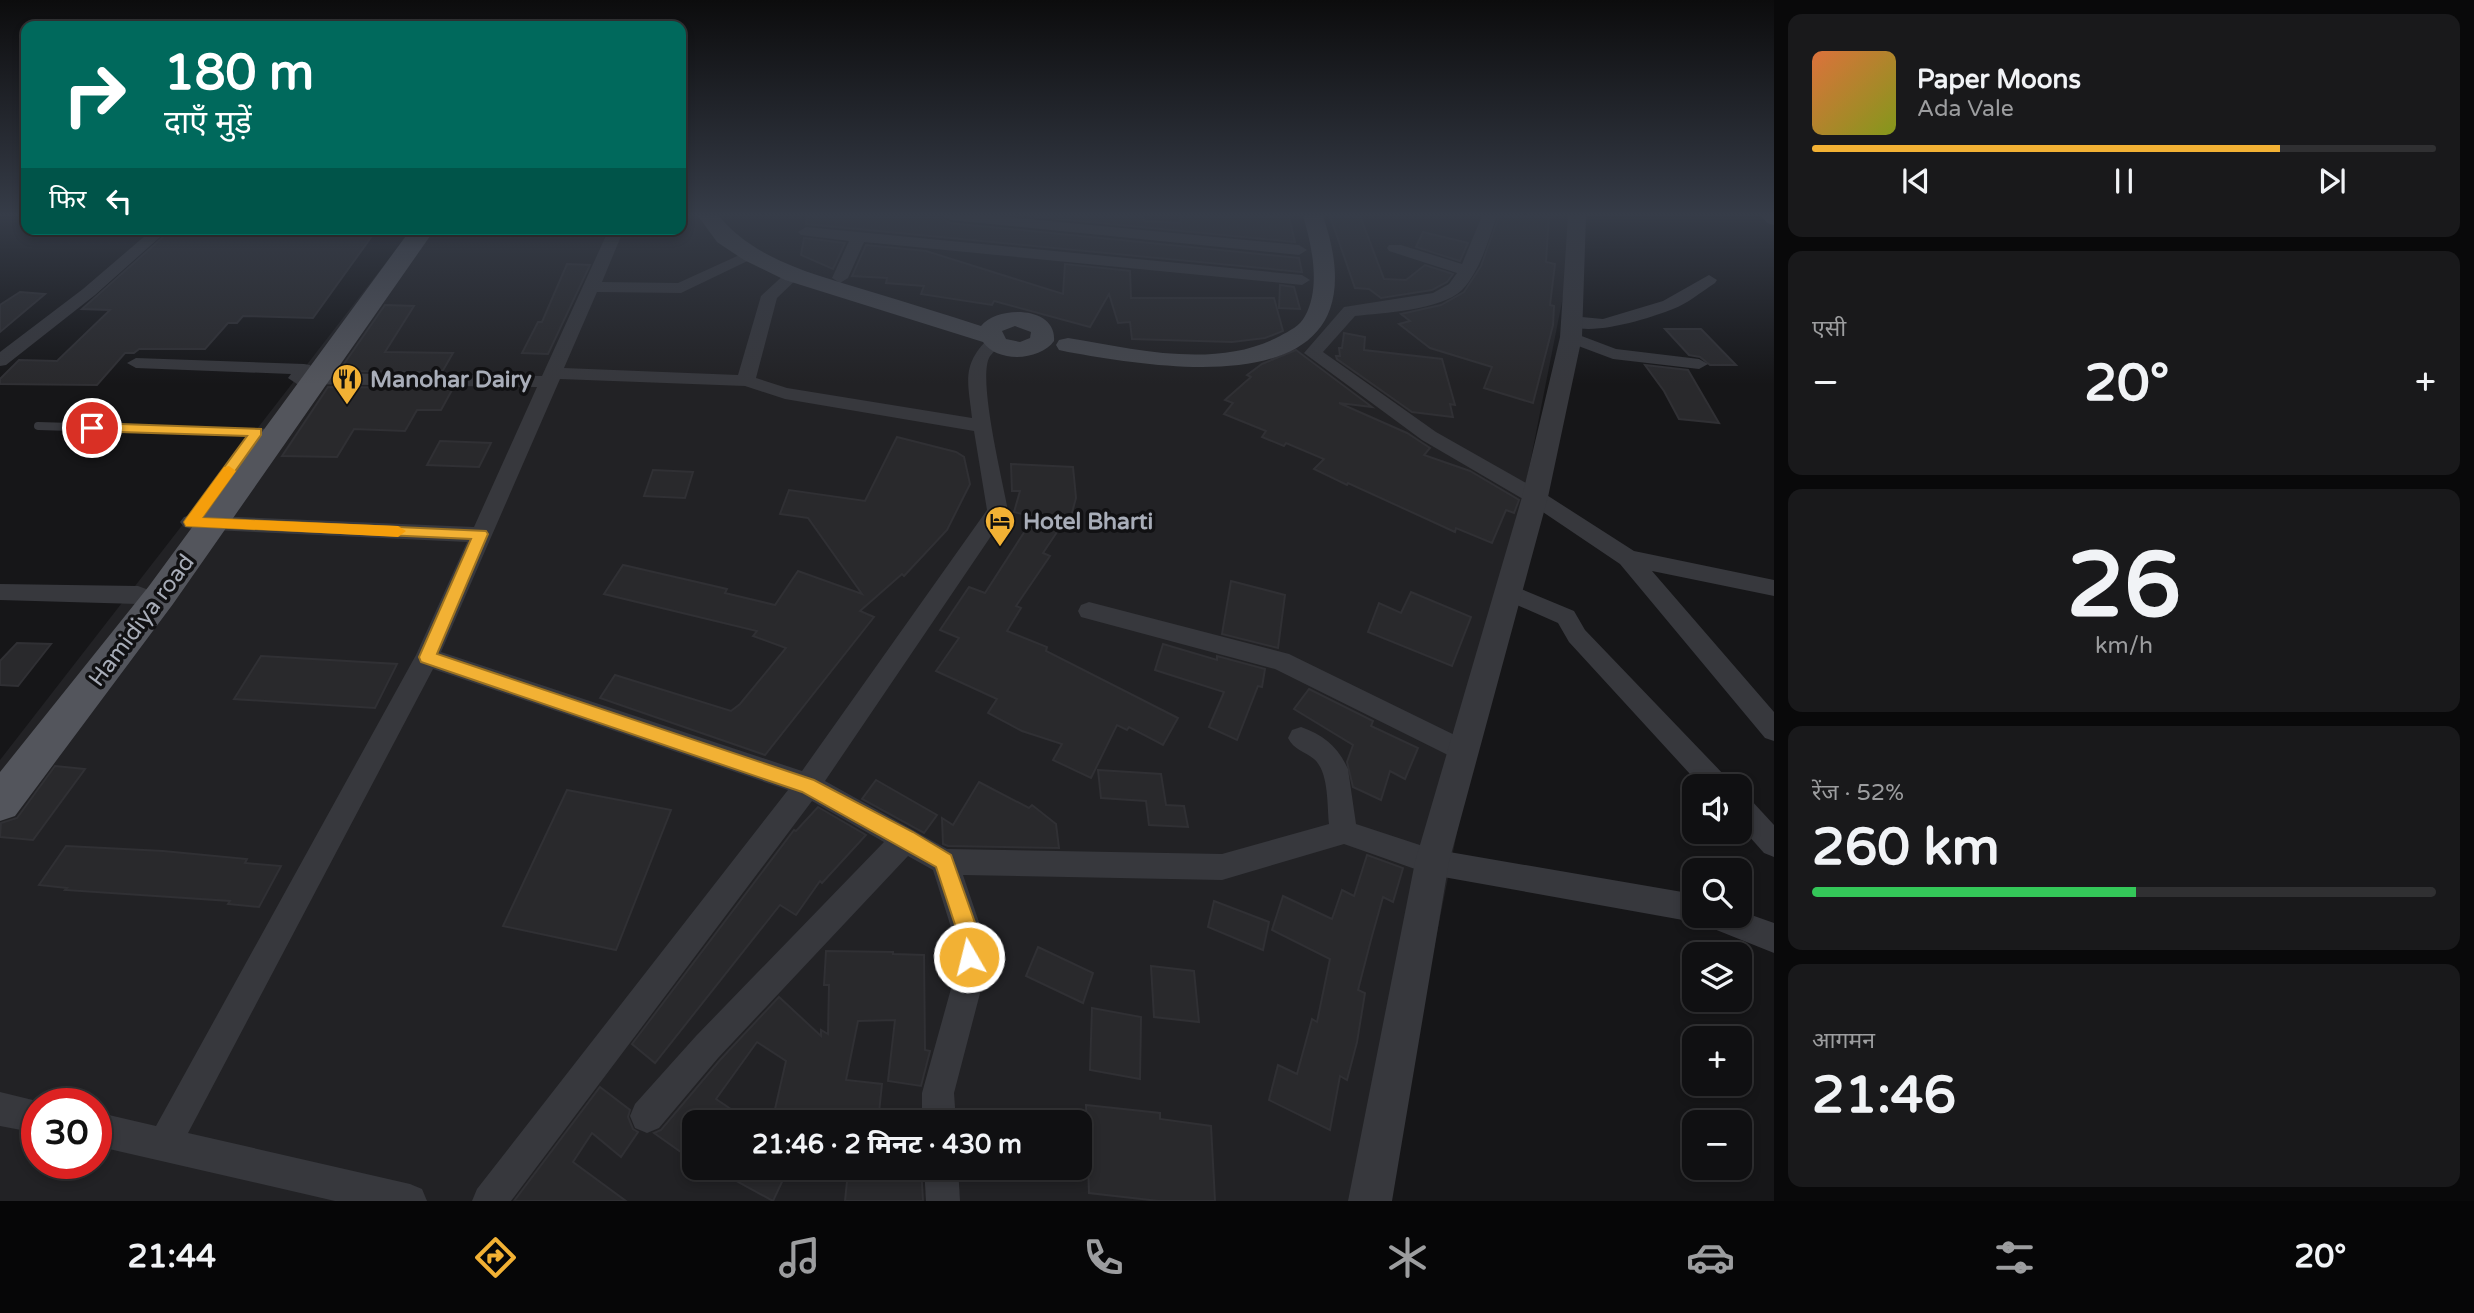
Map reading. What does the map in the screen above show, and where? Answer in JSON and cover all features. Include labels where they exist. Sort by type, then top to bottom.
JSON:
[{"type":"main road","points":[[306,375],[377,272]]},
{"type":"main road","name":"Hamidiya road","points":[[0,803],[161,595],[201,523],[306,375],[389,272]]},
{"type":"main road","points":[[787,272],[994,333]]},
{"type":"main road","points":[[820,272],[994,333]]},
{"type":"main road","points":[[994,333],[1010,318],[1026,320],[1039,339],[1068,345],[1160,360],[1233,358],[1265,350],[1309,328],[1321,305],[1325,272]]},
{"type":"main road","points":[[0,774],[138,595],[201,523]]},
{"type":"street","points":[[0,348],[95,272]]},
{"type":"street","points":[[0,361],[112,272]]},
{"type":"street","points":[[165,1143],[427,657],[598,272]]},
{"type":"street","points":[[591,287],[681,288],[715,272]]},
{"type":"street","points":[[839,278],[842,272]]},
{"type":"street","points":[[1223,272],[1302,279]]},
{"type":"street","points":[[1465,272],[1450,293],[1382,308],[1350,311],[1313,353],[1429,436],[1535,497],[1628,558],[1774,730]]},
{"type":"street","points":[[1370,1201],[1432,862],[1535,497],[1571,329],[1574,272]]},
{"type":"street","points":[[746,382],[769,296],[793,275]]},
{"type":"street","points":[[1571,329],[1605,324],[1670,305],[1709,280]]},
{"type":"street","points":[[1571,329],[1613,354],[1699,364]]},
{"type":"street","points":[[489,1201],[808,785],[998,511],[982,426],[978,371],[980,357],[994,333]]},
{"type":"street","points":[[136,363],[306,375],[746,382],[785,393],[982,426]]},
{"type":"street","points":[[201,523],[481,534]]},
{"type":"street","points":[[1628,558],[1774,588]]},
{"type":"street","points":[[0,592],[138,595]]},
{"type":"street","points":[[1509,592],[1566,617],[1577,636],[1707,774]]},
{"type":"street","points":[[1089,611],[1281,661],[1464,752]]},
{"type":"street","points":[[427,657],[808,785],[944,862],[1222,867],[1344,832],[1432,862],[1682,906]]},
{"type":"street","points":[[1301,738],[1324,752],[1335,769],[1344,832]]},
{"type":"street","points":[[1752,821],[1774,844]]},
{"type":"street","points":[[647,1116],[707,1047],[906,839]]},
{"type":"street","points":[[939,1110],[938,1093],[969,978],[969,937],[944,862]]},
{"type":"street","points":[[1748,928],[1774,938]]},
{"type":"street","points":[[0,1109],[21,1113]]},
{"type":"street","points":[[112,1132],[410,1201]]},
{"type":"street","points":[[942,1180],[943,1201]]},
{"type":"lane","points":[[38,426],[267,433]]},
{"type":"shaded area","points":[[379,272],[1568,272],[1384,1201],[0,1201],[0,760]]},
{"type":"building","points":[[124,272],[346,272],[313,318],[243,316],[237,323],[228,323],[205,349],[139,349],[134,353],[125,353],[97,385],[0,384],[0,379],[19,360],[57,361],[110,310],[82,309]]},
{"type":"building","points":[[564,272],[587,272],[548,354],[522,353],[538,322],[542,322]]},
{"type":"building","points":[[854,272],[993,272],[1063,294],[1064,272],[1130,272],[1131,298],[1274,298],[1283,331],[1265,338],[1232,342],[1132,339],[1130,322],[1118,323],[1109,294],[1090,327],[994,301],[992,305],[921,294],[924,286],[886,283],[887,278],[852,276]]},
{"type":"building","points":[[1349,272],[1381,272],[1384,279],[1406,280],[1416,272],[1453,274],[1447,282],[1432,290],[1381,298],[1369,289],[1355,288]]},
{"type":"building","points":[[1477,272],[1554,272],[1550,305],[1554,306],[1553,325],[1533,403],[1484,388],[1492,367],[1430,348],[1399,324],[1410,321],[1401,314],[1441,305],[1464,292]]},
{"type":"building","points":[[1280,285],[1294,287],[1300,309],[1279,308]]},
{"type":"building","points":[[20,292],[45,294],[0,332],[0,305]]},
{"type":"building","points":[[385,305],[414,306],[385,352],[453,353],[442,372],[339,371]]},
{"type":"building","points":[[1665,329],[1701,329],[1736,365],[1710,365],[1700,357],[1689,355]]},
{"type":"building","points":[[1344,333],[1365,337],[1364,350],[1442,359],[1455,405],[1450,404],[1453,417],[1412,412],[1337,359],[1336,356],[1340,356],[1339,348],[1342,348]]},
{"type":"building","points":[[1296,350],[1372,407],[1339,403],[1407,433],[1430,448],[1424,455],[1470,471],[1519,500],[1514,513],[1506,510],[1492,543],[1456,528],[1455,532],[1348,483],[1347,485],[1314,469],[1324,459],[1286,443],[1284,446],[1262,437],[1266,431],[1224,414],[1233,403],[1225,400],[1251,377],[1247,375],[1262,364]]},
{"type":"building","points":[[1645,365],[1688,370],[1719,423],[1679,419],[1664,391]]},
{"type":"building","points":[[328,387],[452,390],[441,410],[417,410],[405,431],[354,429],[337,457],[282,456]]},
{"type":"building","points":[[897,437],[956,452],[964,457],[970,484],[947,530],[904,576],[902,574],[860,611],[874,617],[765,755],[600,698],[615,675],[731,711],[740,704],[786,648],[753,636],[757,631],[604,594],[623,565],[727,589],[725,593],[775,605],[798,571],[862,594],[808,518],[780,514],[789,490],[865,501]]},
{"type":"building","points":[[440,441],[491,443],[479,467],[427,465]]},
{"type":"building","points":[[1011,464],[1073,467],[1076,498],[1069,524],[1063,523],[1043,553],[1050,556],[1016,606],[1021,608],[1007,631],[1047,647],[1046,651],[1178,718],[1163,745],[1129,727],[1127,730],[1117,725],[1091,778],[1053,760],[1062,744],[1022,731],[988,713],[997,699],[936,671],[959,638],[940,630],[969,587],[985,593],[1034,517],[1014,512],[1020,491],[1012,491]]},
{"type":"building","points":[[653,470],[693,472],[685,498],[644,496]]},
{"type":"building","points":[[1231,581],[1285,595],[1278,648],[1222,634]]},
{"type":"building","points":[[1411,592],[1471,617],[1452,666],[1368,632],[1379,603],[1401,613]]},
{"type":"building","points":[[17,643],[51,644],[18,686],[0,685],[0,661]]},
{"type":"building","points":[[1163,644],[1217,660],[1217,656],[1265,669],[1262,687],[1258,686],[1237,740],[1209,727],[1224,692],[1155,670]]},
{"type":"building","points":[[261,656],[397,664],[375,708],[234,699]]},
{"type":"building","points":[[1309,689],[1373,721],[1371,726],[1418,748],[1405,779],[1390,771],[1381,800],[1353,787],[1347,762],[1353,745],[1294,709]]},
{"type":"building","points":[[55,766],[85,769],[33,840],[0,837],[1,823],[17,818]]},
{"type":"building","points":[[1098,770],[1161,774],[1166,805],[1184,806],[1188,827],[1149,825],[1146,801],[1101,798]]},
{"type":"building","points":[[876,780],[937,815],[924,833],[862,799]]},
{"type":"building","points":[[979,782],[1029,808],[1032,805],[1056,824],[1059,848],[943,844],[942,818],[953,825]]},
{"type":"building","points":[[567,790],[671,810],[616,950],[503,926]]},
{"type":"building","points":[[818,807],[866,835],[822,883],[820,881],[796,915],[780,905],[655,1063],[632,1044],[794,830],[796,831]]},
{"type":"building","points":[[66,846],[163,851],[247,859],[245,863],[281,866],[259,907],[228,904],[230,901],[65,890],[67,888],[39,885]]},
{"type":"building","points":[[1367,855],[1403,868],[1393,902],[1383,897],[1372,936],[1358,990],[1365,993],[1357,1042],[1347,1080],[1340,1076],[1330,1130],[1269,1100],[1278,1065],[1297,1074],[1312,1019],[1317,1022],[1330,959],[1272,930],[1283,896],[1332,919],[1342,890],[1354,896]]},
{"type":"building","points":[[1214,901],[1269,922],[1263,950],[1208,927]]},
{"type":"building","points":[[1038,947],[1093,973],[1083,1003],[1026,976]]},
{"type":"building","points":[[826,951],[924,955],[925,1050],[930,1051],[921,1086],[888,1081],[895,1020],[858,1021],[846,1080],[882,1084],[879,1110],[775,1110],[786,1061],[757,1042],[716,1099],[732,1110],[682,1110],[682,1153],[654,1133],[661,1130],[720,1060],[779,997],[821,1036],[821,1030],[828,1034],[829,985],[824,985]]},
{"type":"building","points":[[1151,966],[1194,971],[1199,1022],[1154,1017]]},
{"type":"building","points":[[1092,1008],[1141,1017],[1140,1079],[1090,1070]]},
{"type":"building","points":[[600,1087],[630,1110],[628,1117],[633,1129],[638,1132],[621,1157],[592,1133],[573,1162],[626,1201],[514,1201]]},
{"type":"building","points":[[1086,1105],[1160,1113],[1160,1119],[1211,1126],[1215,1201],[1159,1201],[1089,1193],[1089,1180],[1092,1180],[1092,1110],[1086,1110]]},
{"type":"building","points":[[735,1180],[783,1180],[773,1201]]},
{"type":"building","points":[[847,1180],[922,1180],[923,1201],[845,1201]]},
{"type":"slow traffic","points":[[229,471],[191,522],[398,531]]},
{"type":"place","name":"Manohar Dairy","points":[[347,406]]},
{"type":"place","name":"Hotel Bharti","points":[[1000,548]]},
{"type":"route","points":[[92,428],[257,432],[191,522],[481,534],[427,657],[808,785],[906,839],[944,862],[969,937],[969,957]]}]
